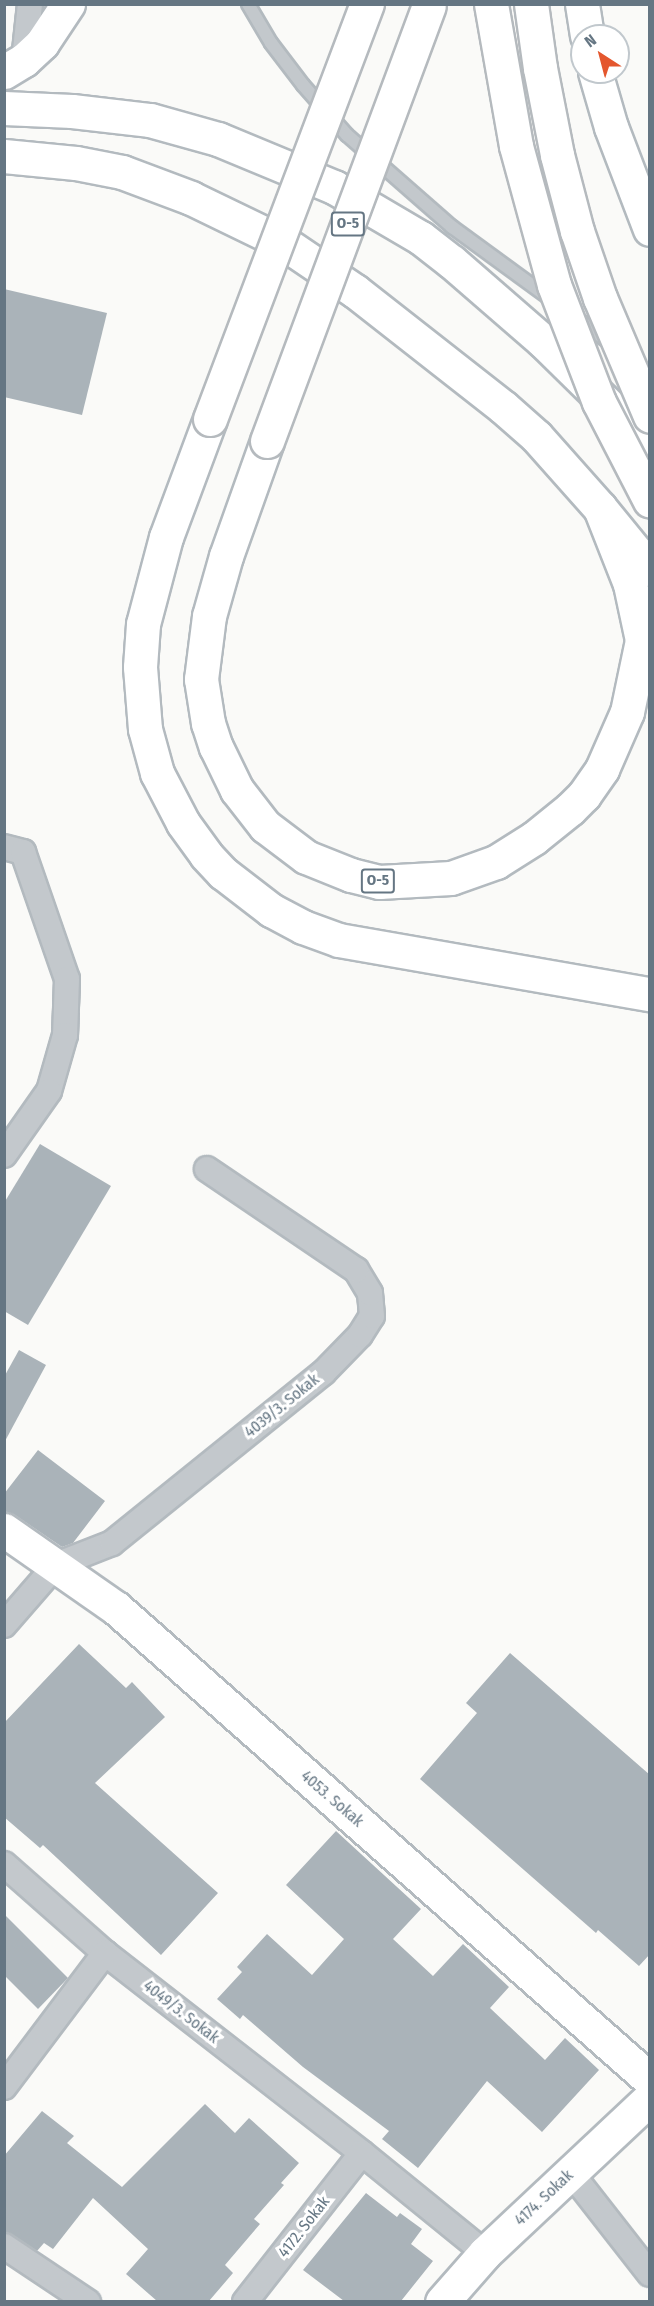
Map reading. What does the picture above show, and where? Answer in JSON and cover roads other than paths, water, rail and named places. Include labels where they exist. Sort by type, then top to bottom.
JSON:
[{"type":"main road","points":[[14,66],[42,43],[68,4]]},
{"type":"main road","points":[[367,4],[166,537],[143,624],[140,667],[145,729],[157,773],[183,822],[206,855],[223,873],[271,910],[303,927],[339,940],[650,994]]},
{"type":"main road","points":[[491,4],[518,157],[554,285],[599,402],[650,501]]},
{"type":"main road","points":[[531,4],[540,68],[557,154],[577,231],[600,298],[650,416]]},
{"type":"main road","points":[[582,4],[585,24]]},
{"type":"main road","name":"O-5","points":[[430,5],[267,441],[226,556],[209,616],[201,679],[208,723],[216,747],[237,790],[265,826],[306,857],[351,875],[379,882],[452,878],[505,858],[570,809],[584,795],[602,769],[615,744],[627,712],[642,640],[630,584],[600,508]]},
{"type":"main road","points":[[598,84],[611,127],[650,229]]},
{"type":"main road","points":[[4,108],[72,111],[150,120],[218,139],[334,187],[390,218],[452,262],[552,350],[650,446]]},
{"type":"main road","points":[[4,156],[76,163],[122,172],[191,198],[284,243],[355,291],[503,407],[536,436],[650,569]]},
{"type":"main road","name":"4053. Sokak","points":[[4,1530],[116,1608],[650,2080]]},
{"type":"main road","name":"4174. Sokak","points":[[442,2301],[485,2253],[650,2098]]},
{"type":"street","points":[[14,66],[30,4]]},
{"type":"street","points":[[4,847],[23,852],[67,979],[65,1035],[49,1091],[4,1155]]},
{"type":"street","name":"4039/3. Sokak","points":[[4,1625],[56,1565],[112,1543],[323,1373],[360,1335],[372,1316],[370,1293],[356,1270],[207,1169]]},
{"type":"street","name":"4049/3. Sokak","points":[[6,1867],[105,1953],[362,2153],[485,2253]]},
{"type":"street","points":[[4,2086],[105,1953]]},
{"type":"street","name":"4172. Sokak","points":[[245,2301],[362,2153]]},
{"type":"street","points":[[571,2173],[650,2274]]},
{"type":"street","points":[[4,2246],[88,2301]]},
{"type":"lane","points":[[248,4],[284,60],[347,135],[452,227],[644,369]]}]
